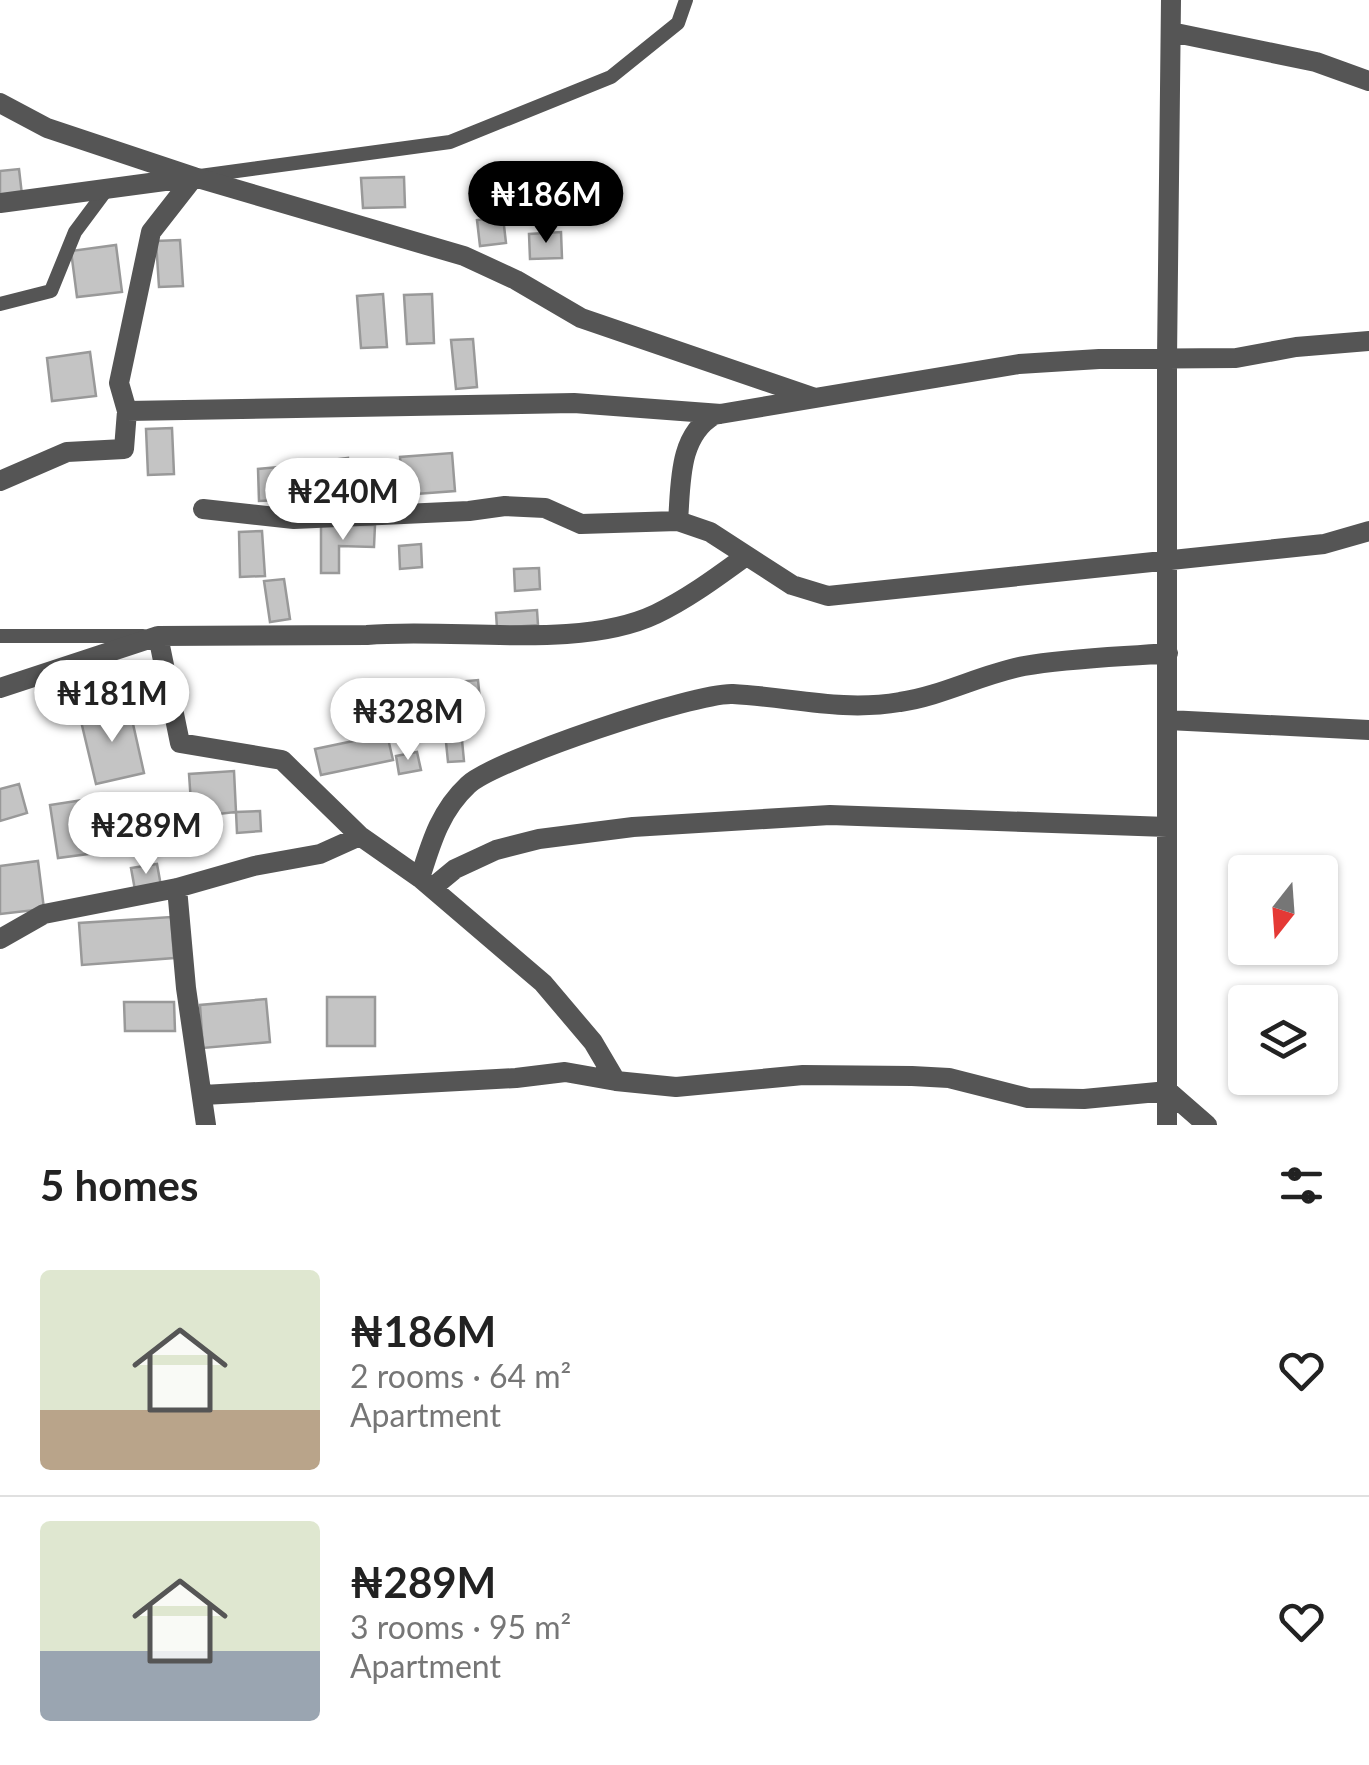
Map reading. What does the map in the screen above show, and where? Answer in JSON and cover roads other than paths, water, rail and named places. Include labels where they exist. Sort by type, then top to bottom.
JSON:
[{"type":"street","points":[[1167,1125],[1166,359],[1171,0]]},
{"type":"street","points":[[1171,32],[1316,62],[1369,81]]},
{"type":"street","points":[[0,103],[47,128],[194,177],[464,256],[516,280],[581,318],[812,397]]},
{"type":"street","points":[[0,203],[194,177]]},
{"type":"street","points":[[0,481],[68,452],[124,448],[127,411],[119,383],[151,232],[194,177]]},
{"type":"street","points":[[678,520],[686,448],[705,421],[721,414],[1018,364],[1099,358],[1236,358],[1296,347],[1369,341]]},
{"type":"street","points":[[127,411],[574,403],[721,414]]},
{"type":"street","points":[[203,509],[294,519],[505,506],[544,508],[581,524],[678,520],[710,532],[792,585],[828,596],[1324,544],[1369,531]]},
{"type":"street","points":[[0,688],[158,636],[367,636],[398,632],[460,635],[609,629],[653,616],[698,591],[746,556]]},
{"type":"street","points":[[158,636],[180,743],[282,760],[360,836],[426,883],[543,983],[592,1042],[616,1082]]},
{"type":"street","points":[[426,883],[437,824],[469,784],[482,775],[530,754],[700,697],[730,694],[846,708],[902,702],[1021,666],[1168,653]]},
{"type":"street","points":[[1168,720],[1369,730]]},
{"type":"street","points":[[426,883],[496,850],[539,839],[633,827],[830,816],[1167,827]]},
{"type":"street","points":[[0,939],[44,914],[320,854],[360,836]]},
{"type":"street","points":[[176,888],[206,1125]]},
{"type":"street","points":[[203,1095],[566,1072],[616,1082],[676,1087],[802,1075],[912,1076],[949,1078],[1028,1098],[1168,1091],[1207,1125]]},
{"type":"lane","points":[[194,177],[450,142],[610,78],[678,23],[686,0]]},
{"type":"lane","points":[[0,304],[51,292],[75,232],[107,189]]},
{"type":"lane","points":[[0,636],[158,636]]}]
